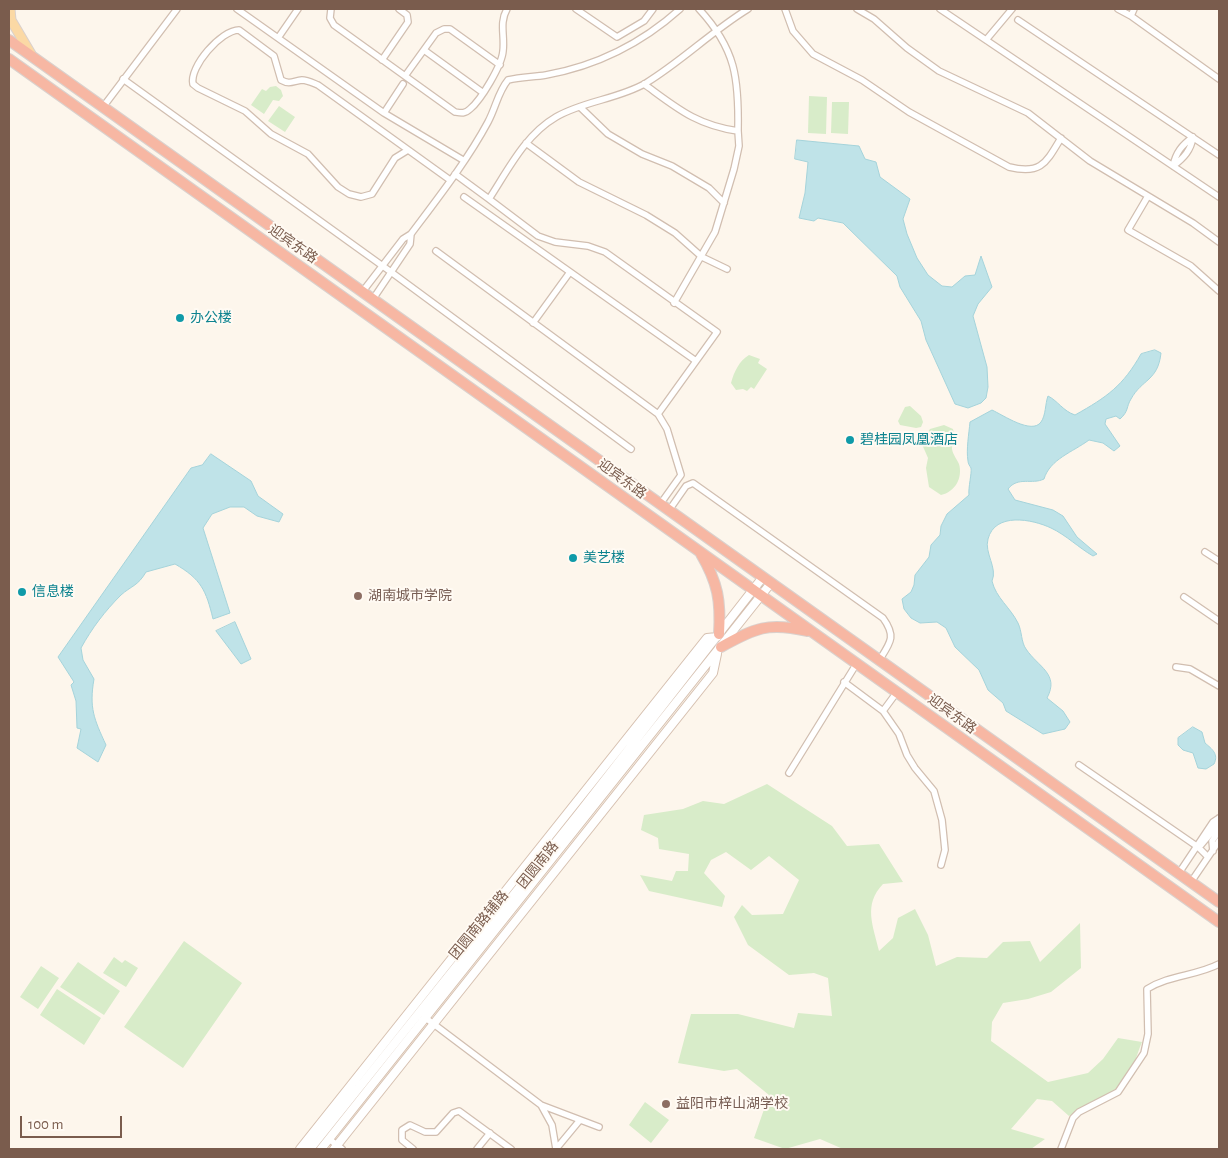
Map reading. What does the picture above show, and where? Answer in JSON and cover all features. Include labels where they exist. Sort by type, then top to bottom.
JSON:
[{"type":"highway","name":"迎宾东路","points":[[9,40],[670,509],[1219,902]]},
{"type":"highway","name":"迎宾东路","points":[[9,59],[1219,922]]},
{"type":"highway","points":[[700,552],[712,574],[719,595],[719,643],[765,626],[788,626],[813,632]]},
{"type":"main road","points":[[10,9],[11,20],[32,57]]},
{"type":"main road","points":[[9,66],[25,71]]},
{"type":"main road","name":"团圆南路","points":[[310,1149],[573,821],[719,643],[767,580]]},
{"type":"main road","name":"团圆南路","points":[[321,1149],[427,1019],[758,593]]},
{"type":"main road","name":"团圆南路辅路","points":[[300,1149],[708,638],[719,643],[714,673],[434,1024],[338,1148]]},
{"type":"street","points":[[103,107],[177,9]]},
{"type":"street","points":[[237,9],[384,113],[463,160]]},
{"type":"street","points":[[278,38],[298,9]]},
{"type":"street","points":[[331,9],[330,18],[334,25],[455,112],[463,113],[470,109],[500,65],[504,51],[502,19],[507,9]]},
{"type":"street","points":[[382,60],[408,22],[407,15],[399,9]]},
{"type":"street","points":[[576,9],[617,37],[644,21],[653,9]]},
{"type":"street","points":[[362,291],[403,239],[411,234],[455,174],[489,121],[500,90],[508,80],[546,75],[580,67],[621,51],[662,25],[680,9]]},
{"type":"street","points":[[674,303],[715,232],[739,146],[739,96],[734,63],[717,28],[700,9]]},
{"type":"street","points":[[489,199],[526,143],[538,130],[557,116],[644,84],[678,62],[717,28],[748,9]]},
{"type":"street","points":[[785,9],[793,31],[813,54],[862,80],[918,117],[1009,167],[1025,171],[1037,168],[1047,160],[1061,138]]},
{"type":"street","points":[[857,9],[939,71],[1028,113],[1090,161],[1193,223],[1219,242]]},
{"type":"street","points":[[940,9],[1219,197]]},
{"type":"street","points":[[986,40],[1012,9]]},
{"type":"street","points":[[1118,9],[1131,16],[1219,79]]},
{"type":"street","points":[[1131,16],[1134,9]]},
{"type":"street","points":[[1018,20],[1219,155]]},
{"type":"street","points":[[405,76],[436,34],[444,29],[450,29],[500,65]]},
{"type":"street","points":[[408,150],[394,158],[372,194],[361,197],[349,194],[338,187],[308,154],[271,134],[245,111],[198,88],[193,84],[194,72],[218,38],[232,30],[239,30],[274,56],[281,80],[294,83],[300,80],[308,81],[318,85],[450,180]]},
{"type":"street","points":[[424,50],[482,92]]},
{"type":"street","points":[[123,79],[631,449]]},
{"type":"street","points":[[384,113],[403,84]]},
{"type":"street","points":[[644,84],[688,116],[714,128],[738,131]]},
{"type":"street","points":[[580,107],[608,134],[642,154],[672,166],[709,188],[724,203]]},
{"type":"street","points":[[1173,166],[1182,160],[1191,146],[1193,137]]},
{"type":"street","points":[[526,143],[579,182],[646,215],[675,234],[702,257],[727,268]]},
{"type":"street","points":[[455,174],[538,236],[555,242],[588,246],[606,252],[674,303],[718,332],[658,414]]},
{"type":"street","points":[[1148,196],[1128,230],[1191,266],[1219,291]]},
{"type":"street","points":[[464,197],[696,361]]},
{"type":"street","points":[[373,299],[410,244],[411,234]]},
{"type":"street","points":[[436,251],[658,414],[667,429],[681,475],[660,503]]},
{"type":"street","points":[[533,323],[570,272]]},
{"type":"street","points":[[670,509],[686,486],[693,483],[710,494],[883,618],[891,629],[891,642],[880,659]]},
{"type":"street","points":[[1205,552],[1219,561]]},
{"type":"street","points":[[1184,597],[1219,621]]},
{"type":"street","points":[[789,773],[857,663]]},
{"type":"street","points":[[1176,667],[1190,669],[1219,686]]},
{"type":"street","points":[[844,682],[883,710],[899,734],[906,755],[934,791],[942,820],[945,850],[941,865]]},
{"type":"street","points":[[883,710],[897,692]]},
{"type":"street","points":[[1078,765],[1198,847],[1208,857]]},
{"type":"street","points":[[1179,874],[1198,847],[1217,826],[1219,818]]},
{"type":"street","points":[[1213,851],[1212,841],[1219,831]]},
{"type":"street","points":[[1191,882],[1219,841]]},
{"type":"street","points":[[1061,1149],[1073,1118],[1079,1112],[1118,1092],[1144,1054],[1148,1034],[1147,989],[1157,983],[1207,970],[1219,964]]},
{"type":"street","points":[[427,1019],[541,1105],[599,1128]]},
{"type":"street","points":[[541,1105],[552,1125],[556,1149]]},
{"type":"street","points":[[413,1149],[402,1140],[402,1130],[406,1126],[410,1125],[425,1132],[436,1132],[453,1113],[459,1111],[511,1149]]},
{"type":"street","points":[[556,1149],[580,1120]]},
{"type":"street","points":[[477,1149],[490,1133]]},
{"type":"street","points":[[329,1140],[338,1148]]},
{"type":"green space","points":[[276,86],[281,90],[283,96],[279,101],[273,100],[264,114],[251,105],[262,89],[266,91],[270,87]]},
{"type":"green space","points":[[809,96],[827,97],[826,134],[808,133]]},
{"type":"green space","points":[[832,102],[849,102],[848,134],[831,133]]},
{"type":"green space","points":[[279,106],[295,117],[285,132],[268,121]]},
{"type":"green space","points":[[749,355],[760,359],[758,363],[767,369],[754,389],[751,387],[747,391],[743,389],[736,390],[731,383],[737,367]]},
{"type":"green space","points":[[910,406],[921,416],[923,422],[921,427],[900,425],[898,421],[905,407]]},
{"type":"green space","points":[[944,425],[953,429],[952,449],[959,464],[960,474],[954,488],[941,495],[929,487],[926,468],[928,458],[921,442],[930,429]]},
{"type":"green space","points":[[767,784],[832,826],[847,846],[879,844],[903,882],[883,884],[873,900],[871,916],[879,951],[893,938],[898,918],[915,909],[928,935],[936,966],[957,957],[987,958],[1003,942],[1030,941],[1040,962],[1080,923],[1081,968],[1051,992],[1028,999],[1003,1003],[992,1022],[991,1041],[1048,1082],[1088,1073],[1103,1059],[1118,1038],[1142,1042],[1133,1068],[1125,1081],[1105,1096],[1069,1116],[1052,1101],[1037,1099],[1011,1129],[1045,1139],[1031,1149],[843,1149],[820,1139],[785,1149],[754,1138],[769,1095],[737,1069],[724,1071],[678,1063],[691,1014],[738,1014],[794,1028],[798,1013],[832,1016],[828,978],[814,973],[789,975],[748,945],[734,917],[742,905],[752,915],[783,914],[799,880],[769,856],[751,870],[726,852],[711,860],[704,873],[725,896],[722,907],[649,891],[640,875],[672,881],[676,871],[688,871],[689,854],[659,849],[658,838],[641,830],[644,815],[683,809],[703,801],[724,804]]},
{"type":"green space","points":[[184,941],[242,983],[183,1068],[124,1027]]},
{"type":"green space","points":[[114,957],[122,963],[125,960],[138,968],[126,987],[103,973]]},
{"type":"green space","points":[[78,962],[120,991],[104,1015],[60,987]]},
{"type":"green space","points":[[41,966],[59,978],[38,1009],[20,997]]},
{"type":"green space","points":[[57,989],[101,1018],[84,1045],[40,1015]]},
{"type":"green space","points":[[645,1102],[669,1120],[651,1143],[629,1125]]},
{"type":"water","points":[[797,140],[859,146],[865,159],[876,162],[880,177],[910,199],[903,219],[907,234],[917,258],[928,275],[942,286],[952,287],[965,276],[975,275],[981,256],[992,287],[978,304],[973,316],[987,367],[988,387],[986,398],[981,403],[968,408],[955,404],[926,340],[921,321],[900,287],[897,276],[843,223],[818,218],[814,221],[799,218],[805,193],[808,162],[795,159]]},
{"type":"water","points":[[1155,350],[1161,353],[1157,369],[1153,375],[1135,392],[1125,414],[1120,419],[1116,416],[1106,419],[1105,424],[1120,446],[1114,451],[1103,443],[1089,440],[1051,466],[1044,479],[1016,483],[1008,489],[1015,500],[1053,510],[1063,516],[1077,537],[1097,554],[1093,556],[1051,528],[1025,520],[1006,521],[998,525],[992,530],[988,539],[987,544],[993,571],[992,581],[994,587],[1018,623],[1026,649],[1049,677],[1051,683],[1047,698],[1063,711],[1070,722],[1065,729],[1043,734],[1006,711],[1003,703],[988,690],[979,670],[955,647],[946,628],[937,622],[920,623],[911,618],[904,609],[902,599],[911,592],[915,575],[929,557],[931,545],[940,535],[941,526],[947,514],[969,495],[971,468],[967,452],[970,422],[992,410],[1024,425],[1037,425],[1043,419],[1048,396],[1075,415],[1105,396],[1121,383],[1141,354]]},
{"type":"water","points":[[211,454],[251,481],[258,496],[283,514],[279,522],[257,516],[244,507],[230,507],[212,514],[203,528],[230,613],[213,619],[208,600],[197,580],[175,564],[146,572],[137,583],[121,595],[99,620],[81,648],[83,660],[94,679],[92,706],[98,728],[106,745],[98,762],[77,748],[81,729],[77,728],[76,701],[71,685],[74,682],[58,657],[191,468],[202,465]]},
{"type":"water","points":[[235,622],[251,659],[241,664],[216,631]]},
{"type":"water","points":[[1193,727],[1202,732],[1205,743],[1216,757],[1214,764],[1206,769],[1198,768],[1193,753],[1183,750],[1178,745],[1178,738]]},
{"type":"place","name":"办公楼","points":[[180,318]]},
{"type":"place","name":"碧桂园凤凰酒店","points":[[850,440]]},
{"type":"place","name":"美艺楼","points":[[573,558]]},
{"type":"place","name":"信息楼","points":[[22,592]]},
{"type":"place","name":"湖南城市学院","points":[[358,596]]},
{"type":"place","name":"益阳市梓山湖学校","points":[[666,1104]]}]
